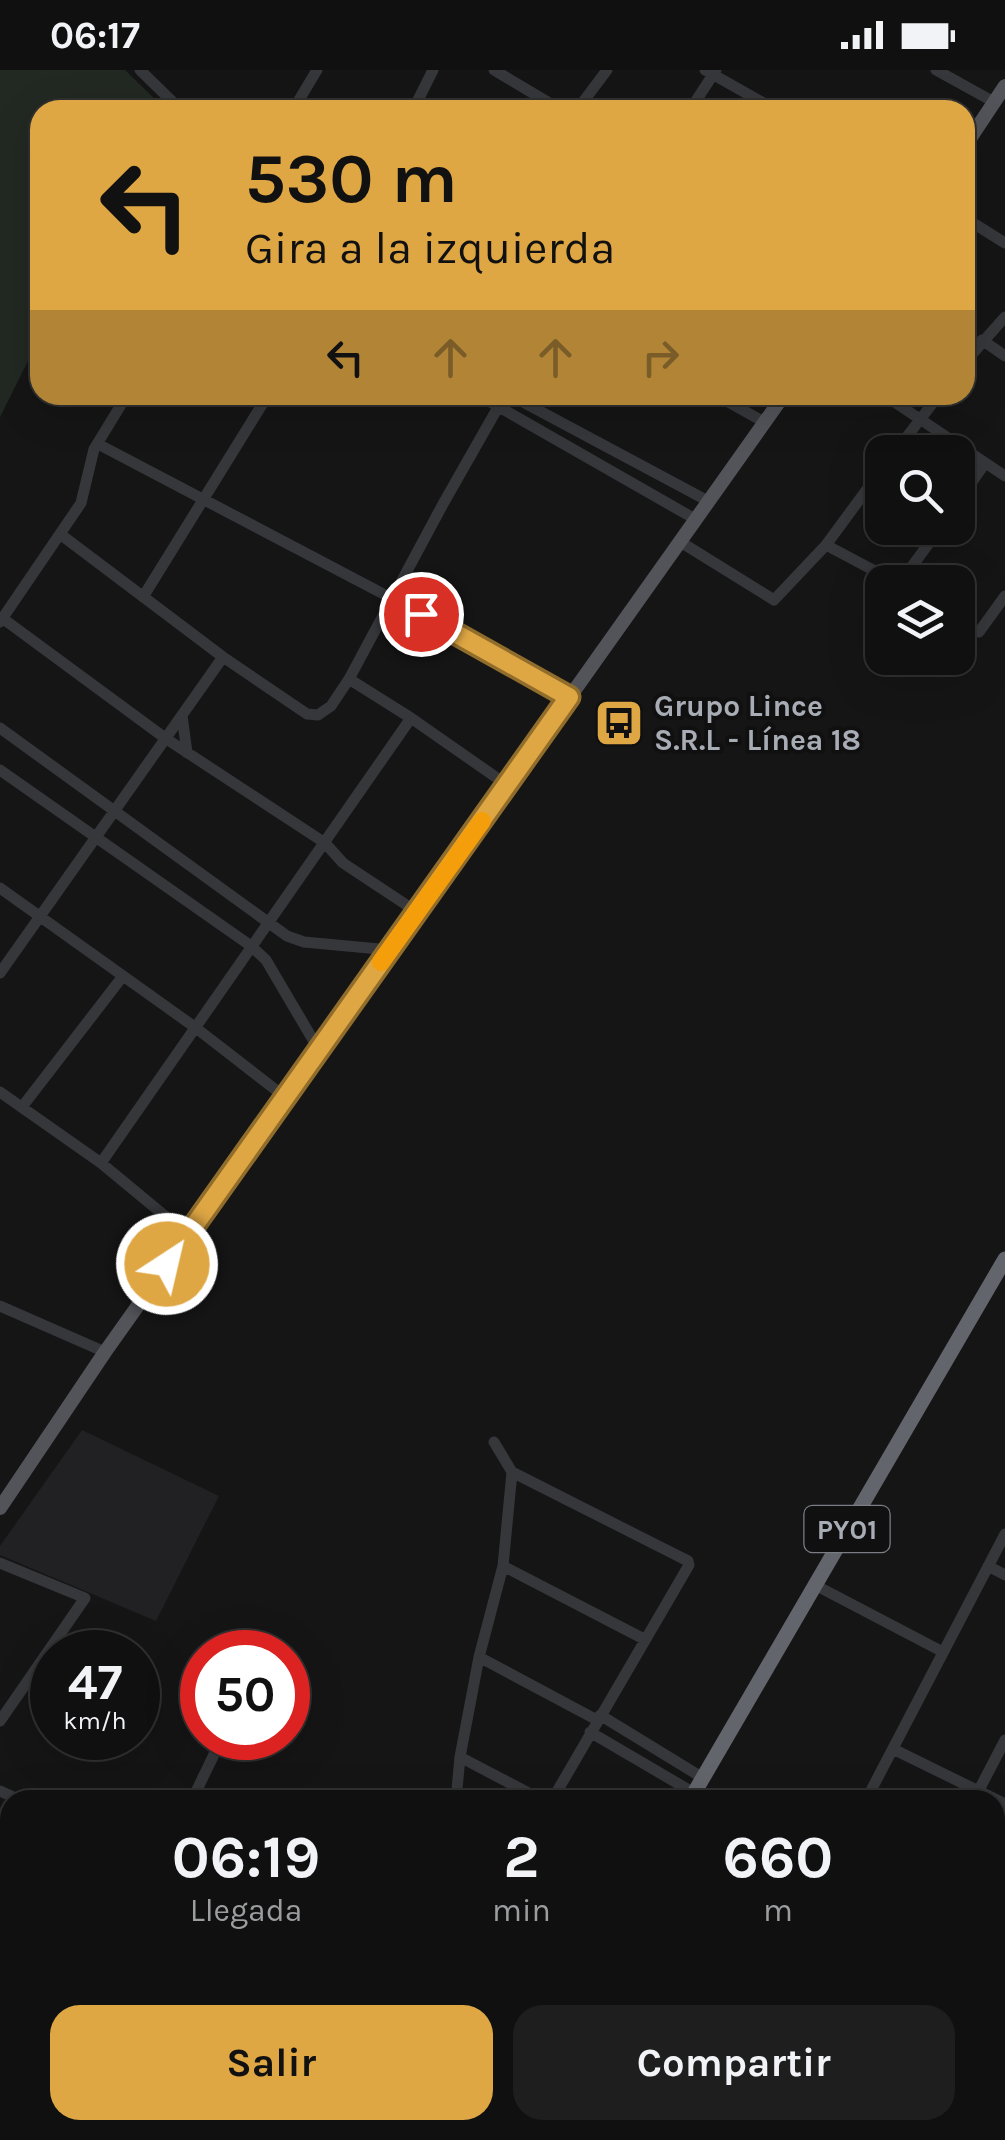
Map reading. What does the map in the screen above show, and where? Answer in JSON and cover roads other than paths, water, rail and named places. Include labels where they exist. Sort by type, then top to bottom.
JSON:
[{"type":"highway","name":"PY01","points":[[696,1790],[1005,1259]]},
{"type":"main road","points":[[975,131],[1005,86]]},
{"type":"main road","points":[[0,1508],[105,1352],[777,405]]},
{"type":"street","points":[[140,70],[171,100]]},
{"type":"street","points":[[159,87],[160,70]]},
{"type":"street","points":[[299,100],[317,70]]},
{"type":"street","points":[[418,100],[433,70]]},
{"type":"street","points":[[480,70],[492,70],[544,100]]},
{"type":"street","points":[[584,100],[607,70]]},
{"type":"street","points":[[936,70],[994,102]]},
{"type":"street","points":[[696,100],[711,72],[759,100]]},
{"type":"street","points":[[975,224],[1005,242]]},
{"type":"street","points":[[975,349],[1005,317]]},
{"type":"street","points":[[982,340],[1005,356]]},
{"type":"street","points":[[121,405],[98,444],[81,503],[1,620],[164,738],[325,843],[343,863],[416,912]]},
{"type":"street","points":[[143,596],[262,405]]},
{"type":"street","points":[[60,534],[223,657],[318,715],[331,706],[349,679],[502,405]]},
{"type":"street","points":[[514,405],[695,519]]},
{"type":"street","points":[[517,405],[708,500]]},
{"type":"street","points":[[734,405],[764,422]]},
{"type":"street","points":[[900,405],[1005,476]]},
{"type":"street","points":[[908,435],[931,405]]},
{"type":"street","points":[[98,444],[392,598],[569,697]]},
{"type":"street","points":[[975,478],[986,463]]},
{"type":"street","points":[[668,504],[678,485]]},
{"type":"street","points":[[680,541],[774,600],[826,546],[865,492]]},
{"type":"street","points":[[826,546],[892,580],[902,580],[928,545]]},
{"type":"street","points":[[979,632],[1005,596]]},
{"type":"street","points":[[0,973],[223,657]]},
{"type":"street","points":[[349,679],[507,785]]},
{"type":"street","points":[[182,715],[187,753]]},
{"type":"street","points":[[101,1162],[411,718]]},
{"type":"street","points":[[0,728],[267,924],[304,942],[390,950]]},
{"type":"street","points":[[0,770],[251,946],[266,960],[319,1050]]},
{"type":"street","points":[[0,888],[286,1097]]},
{"type":"street","points":[[22,1107],[122,976]]},
{"type":"street","points":[[0,1092],[101,1162],[188,1235]]},
{"type":"street","points":[[3,1312],[105,1352]]},
{"type":"street","points":[[494,1442],[512,1472],[688,1561],[688,1570],[558,1790]]},
{"type":"street","points":[[457,1790],[479,1657],[503,1566],[512,1472]]},
{"type":"street","points":[[871,1790],[1005,1534]]},
{"type":"street","points":[[0,1563],[85,1598],[0,1720]]},
{"type":"street","points":[[503,1566],[644,1640]]},
{"type":"street","points":[[988,1566],[1005,1575]]},
{"type":"street","points":[[815,1585],[944,1652]]},
{"type":"street","points":[[479,1657],[596,1723],[696,1790]]},
{"type":"street","points":[[596,1723],[696,1790]]},
{"type":"street","points":[[893,1749],[979,1790],[1005,1740]]},
{"type":"street","points":[[460,1757],[523,1790]]},
{"type":"street","points":[[197,1790],[211,1760]]},
{"type":"place","name":"Grupo Lince S.R.L - Línea 18","points":[[619,723]]}]
